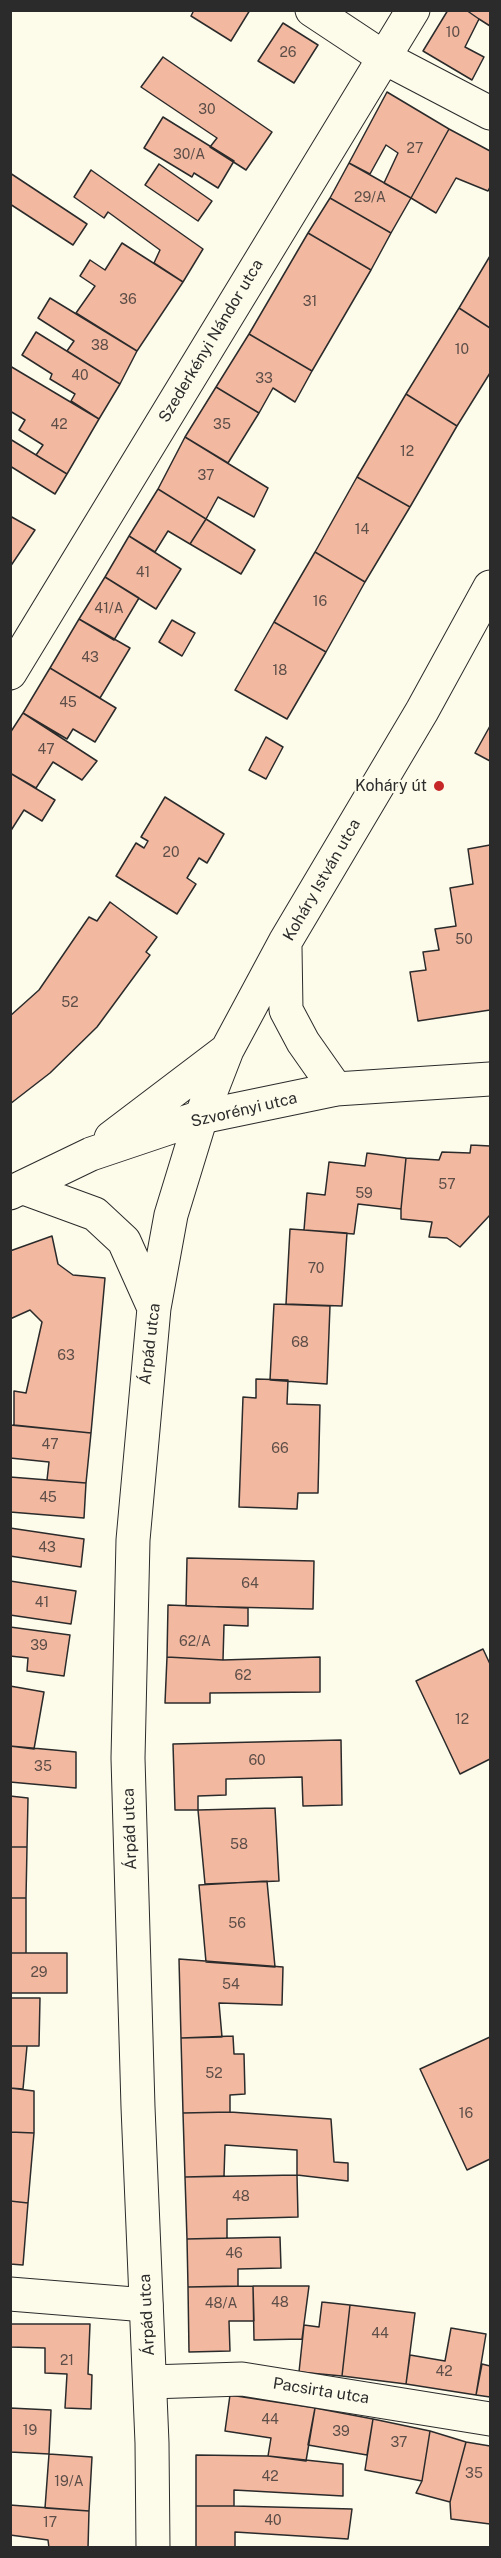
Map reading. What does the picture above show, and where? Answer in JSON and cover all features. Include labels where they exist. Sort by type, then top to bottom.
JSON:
[{"type":"main road","points":[[312,10],[383,57],[490,113]]},
{"type":"main road","name":"Szederkényi Nándor utca","points":[[10,673],[413,10]]},
{"type":"main road","name":"Koháry István utca","points":[[201,1118],[227,1050],[285,942],[422,711],[490,587]]},
{"type":"main road","points":[[285,942],[286,1010],[303,1042],[336,1089]]},
{"type":"main road","points":[[91,1154],[227,1050]]},
{"type":"main road","name":"Szvorényi utca","points":[[17,1191],[91,1154],[201,1118],[336,1089],[490,1079]]},
{"type":"main road","name":"Árpád utca","points":[[153,2547],[150,2382],[128,1758],[133,1540],[154,1308],[171,1215],[201,1118]]},
{"type":"main road","points":[[17,1191],[95,1214],[124,1241],[154,1308]]},
{"type":"main road","points":[[10,2294],[146,2305]]},
{"type":"main road","name":"Pacsirta utca","points":[[150,2382],[242,2379],[490,2419]]},
{"type":"building","points":[[194,10],[250,10],[231,41],[191,16]]},
{"type":"building","points":[[448,10],[466,10],[479,19],[465,47],[484,57],[472,80],[423,51]]},
{"type":"building","points":[[466,10],[490,10],[490,26],[479,19]]},
{"type":"building","points":[[283,23],[318,45],[294,83],[258,61]]},
{"type":"building","points":[[163,57],[272,132],[246,170],[210,147],[217,138],[141,87]]},
{"type":"building","points":[[387,92],[449,129],[411,198],[384,183],[398,153],[386,145],[370,174],[349,163]]},
{"type":"building","points":[[163,117],[234,161],[218,188],[194,173],[192,177],[144,148]]},
{"type":"building","points":[[449,129],[490,151],[490,187],[488,191],[456,178],[436,213],[411,198]]},
{"type":"building","points":[[349,163],[411,198],[391,233],[330,198]]},
{"type":"building","points":[[159,164],[212,201],[198,221],[145,185]]},
{"type":"building","points":[[91,170],[203,249],[183,282],[154,263],[160,250],[108,212],[104,218],[74,197]]},
{"type":"building","points":[[10,173],[87,224],[73,245],[10,204]]},
{"type":"building","points":[[330,198],[391,233],[371,270],[308,233]]},
{"type":"building","points":[[308,233],[371,270],[312,371],[249,334]]},
{"type":"building","points":[[122,243],[183,282],[137,351],[76,313],[95,286],[80,276],[90,260],[105,270]]},
{"type":"building","points":[[490,256],[490,328],[459,308]]},
{"type":"building","points":[[50,298],[137,351],[120,384],[67,351],[74,341],[38,318]]},
{"type":"building","points":[[459,308],[490,328],[490,373],[457,426],[406,394]]},
{"type":"building","points":[[36,332],[120,384],[99,419],[71,401],[75,394],[50,379],[52,374],[22,355]]},
{"type":"building","points":[[249,334],[312,371],[295,402],[273,388],[259,413],[216,387]]},
{"type":"building","points":[[10,366],[99,419],[67,474],[36,455],[43,445],[19,430],[25,420],[10,411]]},
{"type":"building","points":[[216,387],[259,413],[228,463],[185,437]]},
{"type":"building","points":[[406,394],[457,426],[410,507],[357,477]]},
{"type":"building","points":[[185,437],[268,488],[254,517],[218,497],[206,519],[158,489]]},
{"type":"building","points":[[10,439],[67,474],[55,494],[10,466]]},
{"type":"building","points":[[357,477],[410,507],[365,582],[315,552]]},
{"type":"building","points":[[158,489],[206,519],[190,544],[168,531],[155,552],[129,536]]},
{"type":"building","points":[[10,516],[35,530],[10,567]]},
{"type":"building","points":[[206,519],[255,550],[241,574],[190,544]]},
{"type":"building","points":[[129,536],[181,569],[156,609],[105,577]]},
{"type":"building","points":[[315,552],[365,582],[326,652],[274,622]]},
{"type":"building","points":[[105,577],[139,598],[114,640],[79,619]]},
{"type":"building","points":[[79,619],[130,648],[100,698],[50,668]]},
{"type":"building","points":[[172,620],[195,633],[182,656],[159,642]]},
{"type":"building","points":[[274,622],[326,652],[287,719],[235,690]]},
{"type":"building","points":[[50,668],[116,708],[95,742],[73,729],[67,739],[23,713]]},
{"type":"building","points":[[23,713],[97,761],[82,780],[53,762],[36,788],[10,773],[10,733]]},
{"type":"building","points":[[490,726],[490,761],[475,753]]},
{"type":"building","points":[[266,737],[283,747],[266,779],[249,770]]},
{"type":"building","points":[[10,773],[55,800],[42,821],[24,810],[10,832]]},
{"type":"building","points":[[165,797],[224,834],[207,863],[199,858],[187,878],[196,884],[177,914],[116,876],[136,843],[144,848],[148,841],[141,837]]},
{"type":"building","points":[[490,845],[490,1010],[418,1021],[410,972],[426,970],[423,952],[439,950],[435,929],[456,926],[450,888],[473,884],[468,849]]},
{"type":"building","points":[[110,902],[157,937],[146,952],[150,955],[97,1027],[50,1073],[10,1104],[10,1016],[39,990],[89,917],[97,921]]},
{"type":"building","points":[[471,1145],[490,1146],[490,1215],[460,1247],[447,1238],[429,1237],[432,1222],[401,1219],[406,1158],[439,1160],[442,1152],[470,1153]]},
{"type":"building","points":[[367,1153],[406,1158],[401,1209],[358,1204],[354,1234],[304,1230],[307,1193],[325,1195],[329,1162],[365,1166]]},
{"type":"building","points":[[290,1229],[347,1233],[342,1306],[286,1304]]},
{"type":"building","points":[[52,1236],[58,1264],[73,1275],[105,1278],[91,1433],[14,1425],[14,1391],[26,1393],[42,1322],[30,1310],[10,1319],[10,1251]]},
{"type":"building","points":[[274,1304],[330,1306],[327,1384],[270,1380]]},
{"type":"building","points":[[256,1379],[288,1380],[287,1404],[320,1405],[318,1493],[298,1493],[297,1509],[239,1507],[243,1397],[256,1398]]},
{"type":"building","points":[[10,1425],[91,1433],[86,1483],[47,1480],[49,1462],[10,1458]]},
{"type":"building","points":[[10,1477],[86,1483],[84,1518],[10,1512]]},
{"type":"building","points":[[10,1528],[84,1539],[81,1567],[10,1556]]},
{"type":"building","points":[[187,1558],[314,1561],[313,1609],[186,1606]]},
{"type":"building","points":[[10,1581],[76,1591],[71,1624],[10,1615]]},
{"type":"building","points":[[168,1605],[248,1608],[248,1626],[224,1625],[223,1660],[167,1657]]},
{"type":"building","points":[[10,1627],[70,1635],[64,1676],[27,1671],[28,1658],[10,1656]]},
{"type":"building","points":[[483,1649],[490,1664],[490,1759],[460,1774],[416,1681]]},
{"type":"building","points":[[167,1657],[223,1660],[320,1657],[320,1692],[210,1693],[210,1703],[165,1703]]},
{"type":"building","points":[[10,1686],[44,1692],[34,1749],[10,1746]]},
{"type":"building","points":[[341,1740],[342,1805],[303,1806],[302,1777],[226,1779],[226,1795],[198,1796],[198,1810],[175,1810],[173,1744]]},
{"type":"building","points":[[10,1746],[76,1752],[76,1788],[10,1782]]},
{"type":"building","points":[[10,1796],[28,1798],[27,1847],[10,1847]]},
{"type":"building","points":[[275,1808],[279,1881],[205,1884],[198,1810]]},
{"type":"building","points":[[10,1847],[27,1847],[26,1898],[10,1898]]},
{"type":"building","points":[[267,1881],[275,1967],[206,1962],[199,1885]]},
{"type":"building","points":[[10,1898],[26,1898],[26,1953],[10,1953]]},
{"type":"building","points":[[10,1953],[67,1953],[67,1993],[10,1993]]},
{"type":"building","points":[[179,1959],[283,1967],[282,2005],[219,2003],[222,2037],[181,2038]]},
{"type":"building","points":[[10,1998],[40,1998],[39,2046],[10,2046]]},
{"type":"building","points":[[233,2036],[234,2054],[244,2054],[245,2094],[230,2095],[230,2112],[183,2113],[181,2038]]},
{"type":"building","points":[[490,2037],[490,2159],[467,2170],[420,2069]]},
{"type":"building","points":[[10,2046],[27,2046],[23,2089],[10,2088]]},
{"type":"building","points":[[10,2088],[34,2091],[34,2133],[10,2132]]},
{"type":"building","points":[[230,2112],[331,2119],[334,2162],[348,2163],[348,2181],[297,2175],[297,2150],[225,2145],[224,2176],[185,2177],[183,2113]]},
{"type":"building","points":[[10,2132],[34,2133],[28,2203],[10,2201]]},
{"type":"building","points":[[297,2175],[298,2217],[227,2219],[227,2238],[187,2239],[185,2177]]},
{"type":"building","points":[[10,2201],[28,2203],[23,2265],[10,2264]]},
{"type":"building","points":[[280,2237],[281,2268],[238,2269],[238,2286],[188,2287],[187,2239]]},
{"type":"building","points":[[253,2286],[254,2321],[229,2321],[230,2351],[189,2352],[188,2287]]},
{"type":"building","points":[[253,2286],[309,2286],[302,2339],[254,2340]]},
{"type":"building","points":[[322,2302],[350,2305],[342,2376],[299,2372],[304,2325],[319,2327]]},
{"type":"building","points":[[350,2305],[415,2313],[406,2384],[342,2376]]},
{"type":"building","points":[[10,2324],[90,2324],[88,2374],[92,2375],[91,2409],[65,2408],[67,2374],[45,2373],[45,2348],[10,2347]]},
{"type":"building","points":[[451,2328],[486,2334],[476,2395],[406,2384],[410,2355],[445,2361]]},
{"type":"building","points":[[482,2364],[490,2366],[490,2397],[476,2395]]},
{"type":"building","points":[[230,2395],[315,2408],[306,2461],[268,2456],[271,2438],[225,2431]]},
{"type":"building","points":[[10,2408],[51,2410],[49,2454],[10,2452]]},
{"type":"building","points":[[315,2408],[373,2419],[367,2455],[308,2445]]},
{"type":"building","points":[[373,2419],[430,2431],[422,2481],[365,2470]]},
{"type":"building","points":[[430,2431],[466,2442],[450,2502],[416,2493],[422,2481]]},
{"type":"building","points":[[466,2442],[490,2446],[490,2524],[451,2519],[450,2502]]},
{"type":"building","points":[[49,2454],[92,2457],[89,2511],[45,2508]]},
{"type":"building","points":[[196,2455],[268,2456],[343,2464],[343,2496],[234,2490],[234,2506],[196,2506]]},
{"type":"building","points":[[10,2505],[89,2511],[88,2548],[49,2548],[48,2540],[10,2535]]},
{"type":"building","points":[[196,2506],[352,2509],[348,2539],[235,2532],[235,2548],[196,2548]]},
{"type":"place","name":"Koháry út","points":[[439,786]]}]
